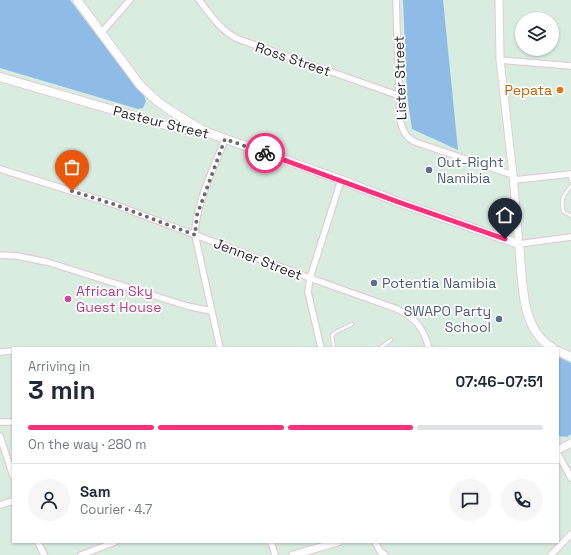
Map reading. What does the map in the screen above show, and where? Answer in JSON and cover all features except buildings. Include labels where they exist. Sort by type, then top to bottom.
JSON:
[{"type":"main road","points":[[77,0],[140,84],[157,101],[170,111],[206,132]]},
{"type":"main road","name":"Pasteur Street","points":[[0,77],[163,125],[183,130],[206,132],[519,244]]},
{"type":"main road","points":[[163,125],[168,124],[171,121],[172,114],[170,111]]},
{"type":"main road","points":[[519,244],[526,309],[532,327],[547,347]]},
{"type":"main road","points":[[559,351],[571,356]]},
{"type":"street","points":[[101,33],[130,0]]},
{"type":"street","name":"Ross Street","points":[[199,0],[219,26],[229,35],[400,96]]},
{"type":"street","name":"Lister Street","points":[[396,0],[401,124],[403,130],[409,139],[514,178]]},
{"type":"street","points":[[499,0],[500,60],[514,178],[519,244]]},
{"type":"street","points":[[500,60],[571,66]]},
{"type":"street","points":[[220,347],[195,235],[195,226],[199,209],[225,139]]},
{"type":"street","name":"Jenner Street","points":[[0,169],[113,204],[397,309],[406,313],[417,322],[429,347]]},
{"type":"street","points":[[514,178],[571,174]]},
{"type":"street","points":[[321,347],[308,292],[310,278],[341,180]]},
{"type":"street","name":"Pasteur Street","points":[[519,244],[571,237]]},
{"type":"street","points":[[0,256],[33,258],[186,306],[211,311]]},
{"type":"street","points":[[0,352],[12,351]]},
{"type":"street","points":[[0,422],[12,422]]},
{"type":"street","points":[[0,436],[12,473]]},
{"type":"street","points":[[559,449],[571,443]]},
{"type":"street","points":[[559,456],[571,478]]},
{"type":"street","points":[[0,505],[12,501]]},
{"type":"street","points":[[552,555],[571,534]]},
{"type":"street","points":[[38,543],[44,555]]},
{"type":"street","points":[[81,555],[112,543]]},
{"type":"street","points":[[271,543],[275,555]]},
{"type":"street","points":[[293,555],[335,543]]},
{"type":"street","points":[[376,543],[380,551],[385,555]]},
{"type":"lane","points":[[571,174],[571,181]]},
{"type":"lane","points":[[571,186],[564,195],[562,201],[563,211],[571,216]]},
{"type":"lane","points":[[334,347],[332,336],[334,333],[352,324]]},
{"type":"lane","points":[[381,347],[391,340]]},
{"type":"shaded area","points":[[0,0],[70,0],[132,82],[144,95],[146,101],[143,108],[138,109],[0,68]]},
{"type":"shaded area","points":[[403,0],[443,0],[458,150],[412,129],[407,95]]},
{"type":"shaded area","points":[[559,357],[571,363],[571,434],[567,437],[559,436]]},
{"type":"way so far","points":[[72,191],[113,204],[195,235],[197,215],[202,198],[225,139],[265,153]]},
{"type":"place","name":"Pepata","points":[[560,90]]},
{"type":"place","name":"Out-Right Namibia","points":[[429,170]]},
{"type":"place","name":"Potentia Namibia","points":[[374,283]]},
{"type":"place","name":"African Sky Guest House","points":[[68,299]]},
{"type":"place","name":"SWAPO Party School","points":[[499,319]]},
{"type":"route","points":[[265,153],[505,239]]}]
